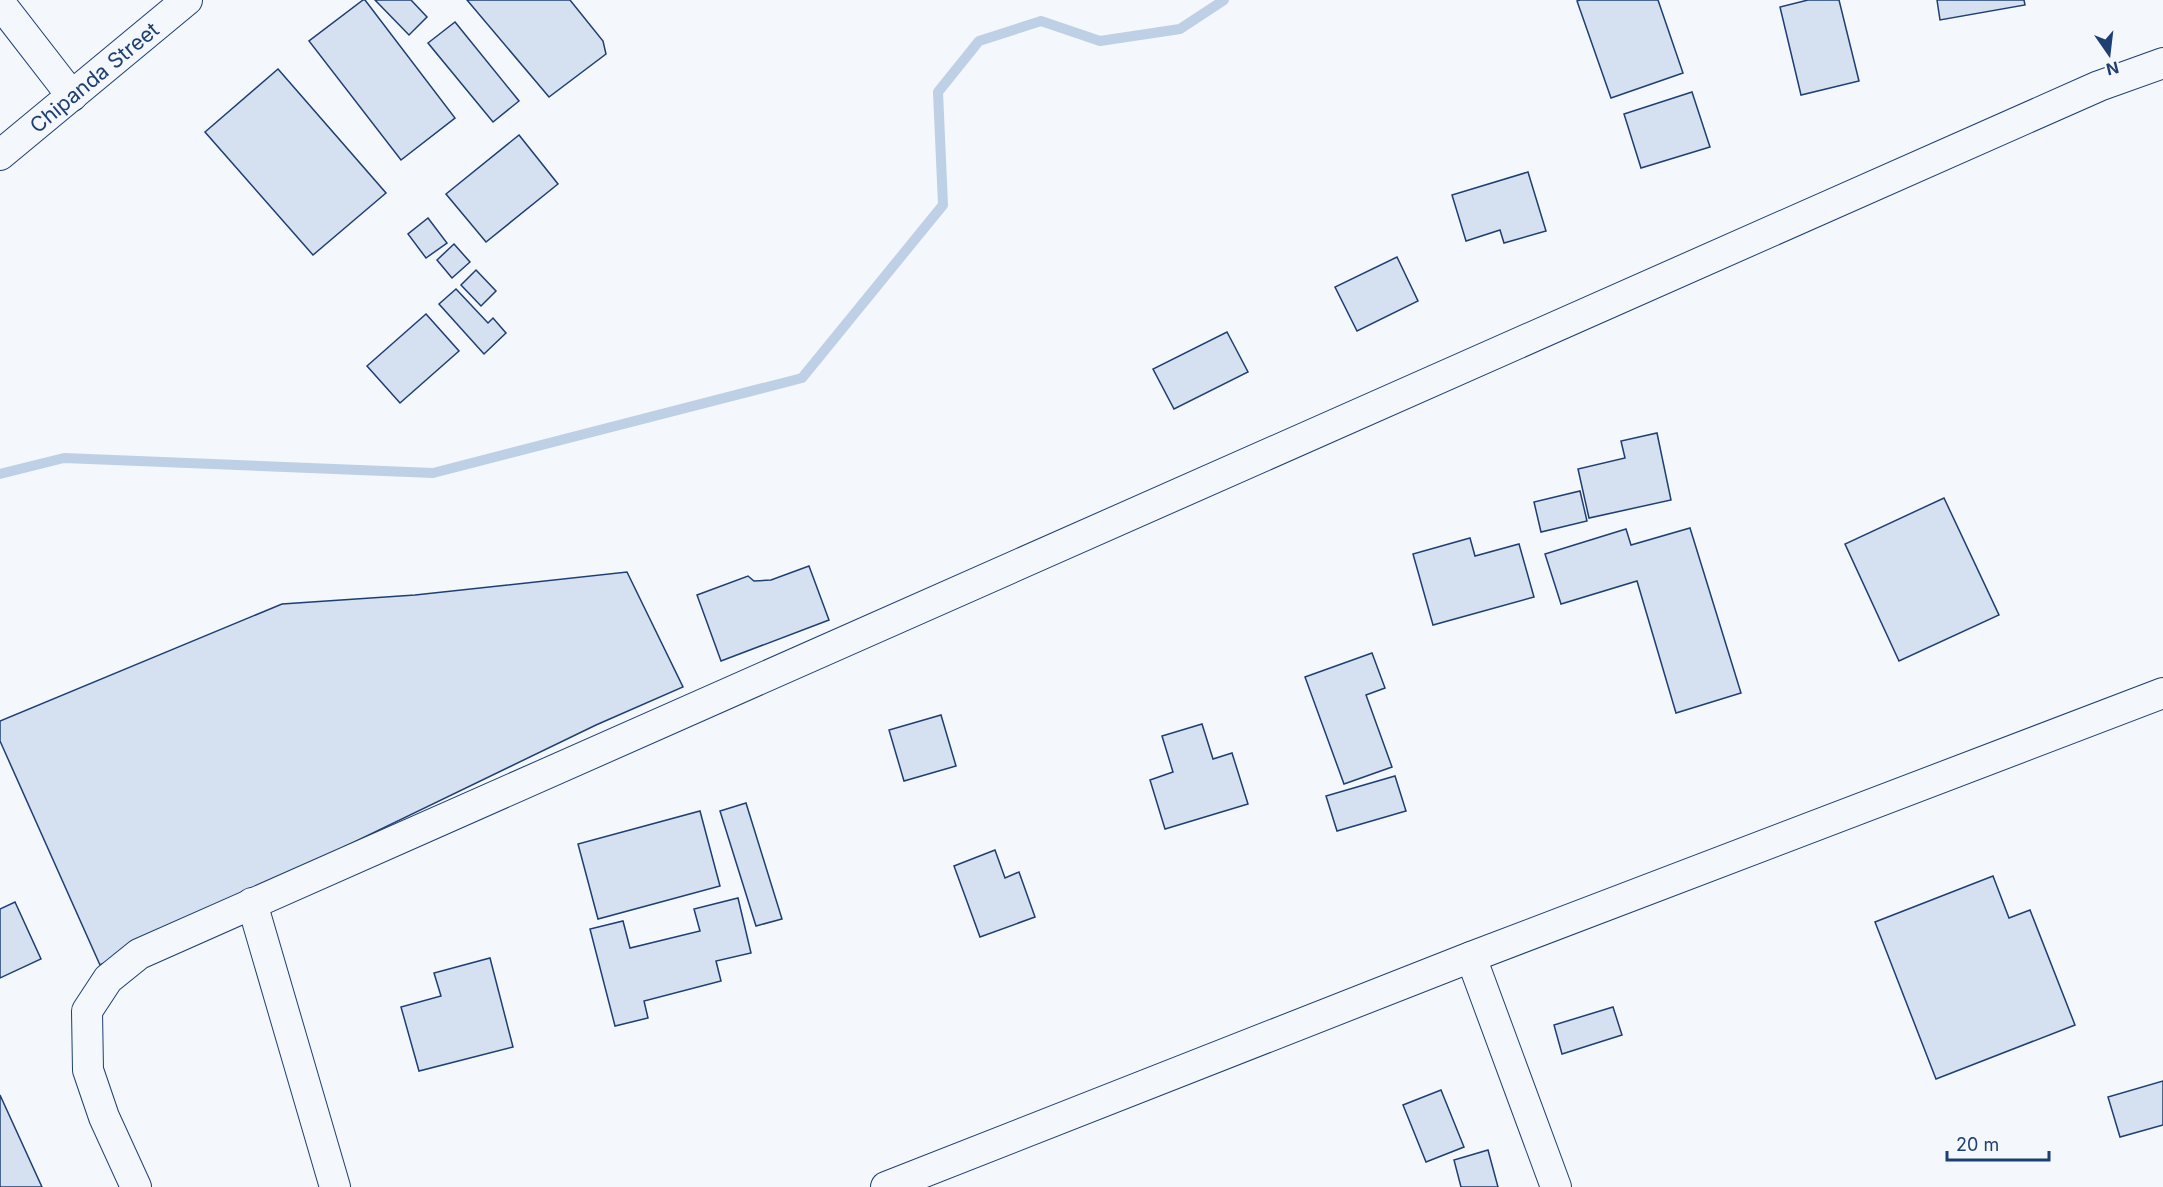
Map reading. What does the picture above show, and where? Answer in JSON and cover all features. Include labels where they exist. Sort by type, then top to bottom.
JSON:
[{"type":"street","name":"Chipanda Street","points":[[0,155],[187,0]]},
{"type":"street","points":[[0,3],[72,96]]},
{"type":"street","points":[[136,1187],[104,1117],[88,1070],[87,1011],[108,979],[139,954],[2077,96],[2163,63]]},
{"type":"street","points":[[886,1187],[1471,957],[2163,693]]},
{"type":"street","points":[[252,903],[335,1187]]},
{"type":"street","points":[[1471,957],[1556,1187]]},
{"type":"building","points":[[363,0],[455,118],[401,160],[309,41]]},
{"type":"building","points":[[375,0],[411,0],[427,17],[409,35]]},
{"type":"building","points":[[467,0],[570,0],[603,41],[606,54],[549,97]]},
{"type":"building","points":[[1658,0],[1683,73],[1611,98],[1577,1]]},
{"type":"building","points":[[1808,0],[1839,0],[1859,81],[1801,95],[1780,7]]},
{"type":"building","points":[[1937,0],[2024,0],[2025,5],[1940,20]]},
{"type":"building","points":[[455,22],[519,101],[493,122],[428,43]]},
{"type":"building","points":[[278,69],[386,193],[313,255],[205,132]]},
{"type":"building","points":[[1692,92],[1710,147],[1641,168],[1624,114]]},
{"type":"building","points":[[519,135],[558,184],[486,242],[446,194]]},
{"type":"building","points":[[1528,172],[1546,231],[1504,243],[1500,230],[1466,241],[1452,195]]},
{"type":"building","points":[[428,218],[447,243],[426,258],[408,234]]},
{"type":"building","points":[[454,244],[470,262],[452,278],[437,260]]},
{"type":"building","points":[[1397,257],[1418,301],[1357,331],[1335,287]]},
{"type":"building","points":[[476,270],[496,291],[481,306],[461,285]]},
{"type":"building","points":[[456,289],[488,323],[493,318],[506,333],[484,354],[439,304]]},
{"type":"building","points":[[426,314],[459,351],[400,403],[367,366]]},
{"type":"building","points":[[1227,332],[1248,372],[1174,409],[1153,369]]},
{"type":"building","points":[[1657,433],[1671,500],[1589,518],[1578,469],[1625,458],[1621,441]]},
{"type":"building","points":[[1580,491],[1587,521],[1541,532],[1534,502]]},
{"type":"building","points":[[1944,498],[1999,615],[1899,661],[1845,544]]},
{"type":"building","points":[[1690,528],[1741,693],[1676,713],[1637,581],[1561,604],[1545,554],[1626,529],[1631,545]]},
{"type":"building","points":[[1470,538],[1475,556],[1519,544],[1534,597],[1433,625],[1413,554]]},
{"type":"building","points":[[809,566],[829,620],[721,661],[697,595],[748,576],[754,581],[771,580]]},
{"type":"building","points":[[627,572],[683,687],[596,725],[100,965],[0,741],[0,721],[282,604],[415,595]]},
{"type":"building","points":[[1372,653],[1385,688],[1366,695],[1392,767],[1344,784],[1305,677]]},
{"type":"building","points":[[941,715],[956,766],[904,781],[889,730]]},
{"type":"building","points":[[1202,724],[1213,759],[1232,753],[1248,804],[1165,829],[1150,780],[1173,772],[1162,736]]},
{"type":"building","points":[[1395,776],[1406,811],[1337,831],[1326,796]]},
{"type":"building","points":[[746,803],[782,919],[756,926],[720,811]]},
{"type":"building","points":[[700,811],[720,886],[598,919],[578,844]]},
{"type":"building","points":[[995,850],[1005,878],[1019,872],[1035,917],[980,937],[954,866]]},
{"type":"building","points":[[1993,876],[2009,918],[2030,910],[2075,1025],[1936,1079],[1875,922]]},
{"type":"building","points":[[738,898],[751,953],[716,961],[721,981],[644,1001],[648,1018],[615,1026],[590,929],[623,921],[630,948],[700,931],[694,909]]},
{"type":"building","points":[[15,902],[41,959],[0,978],[0,909]]},
{"type":"building","points":[[490,958],[513,1047],[419,1071],[401,1007],[441,996],[434,973]]},
{"type":"building","points":[[1613,1007],[1622,1035],[1562,1054],[1554,1025]]},
{"type":"building","points":[[2163,1081],[2163,1125],[2120,1137],[2108,1097]]},
{"type":"building","points":[[1441,1090],[1464,1147],[1426,1162],[1403,1105]]},
{"type":"building","points":[[0,1095],[42,1187],[0,1187]]},
{"type":"building","points":[[1488,1150],[1498,1187],[1461,1187],[1454,1160]]},
{"type":"waterway","points":[[0,474],[64,458],[433,473],[802,378],[943,205],[938,92],[979,41],[1041,21],[1100,41],[1180,29],[1224,0]]}]
